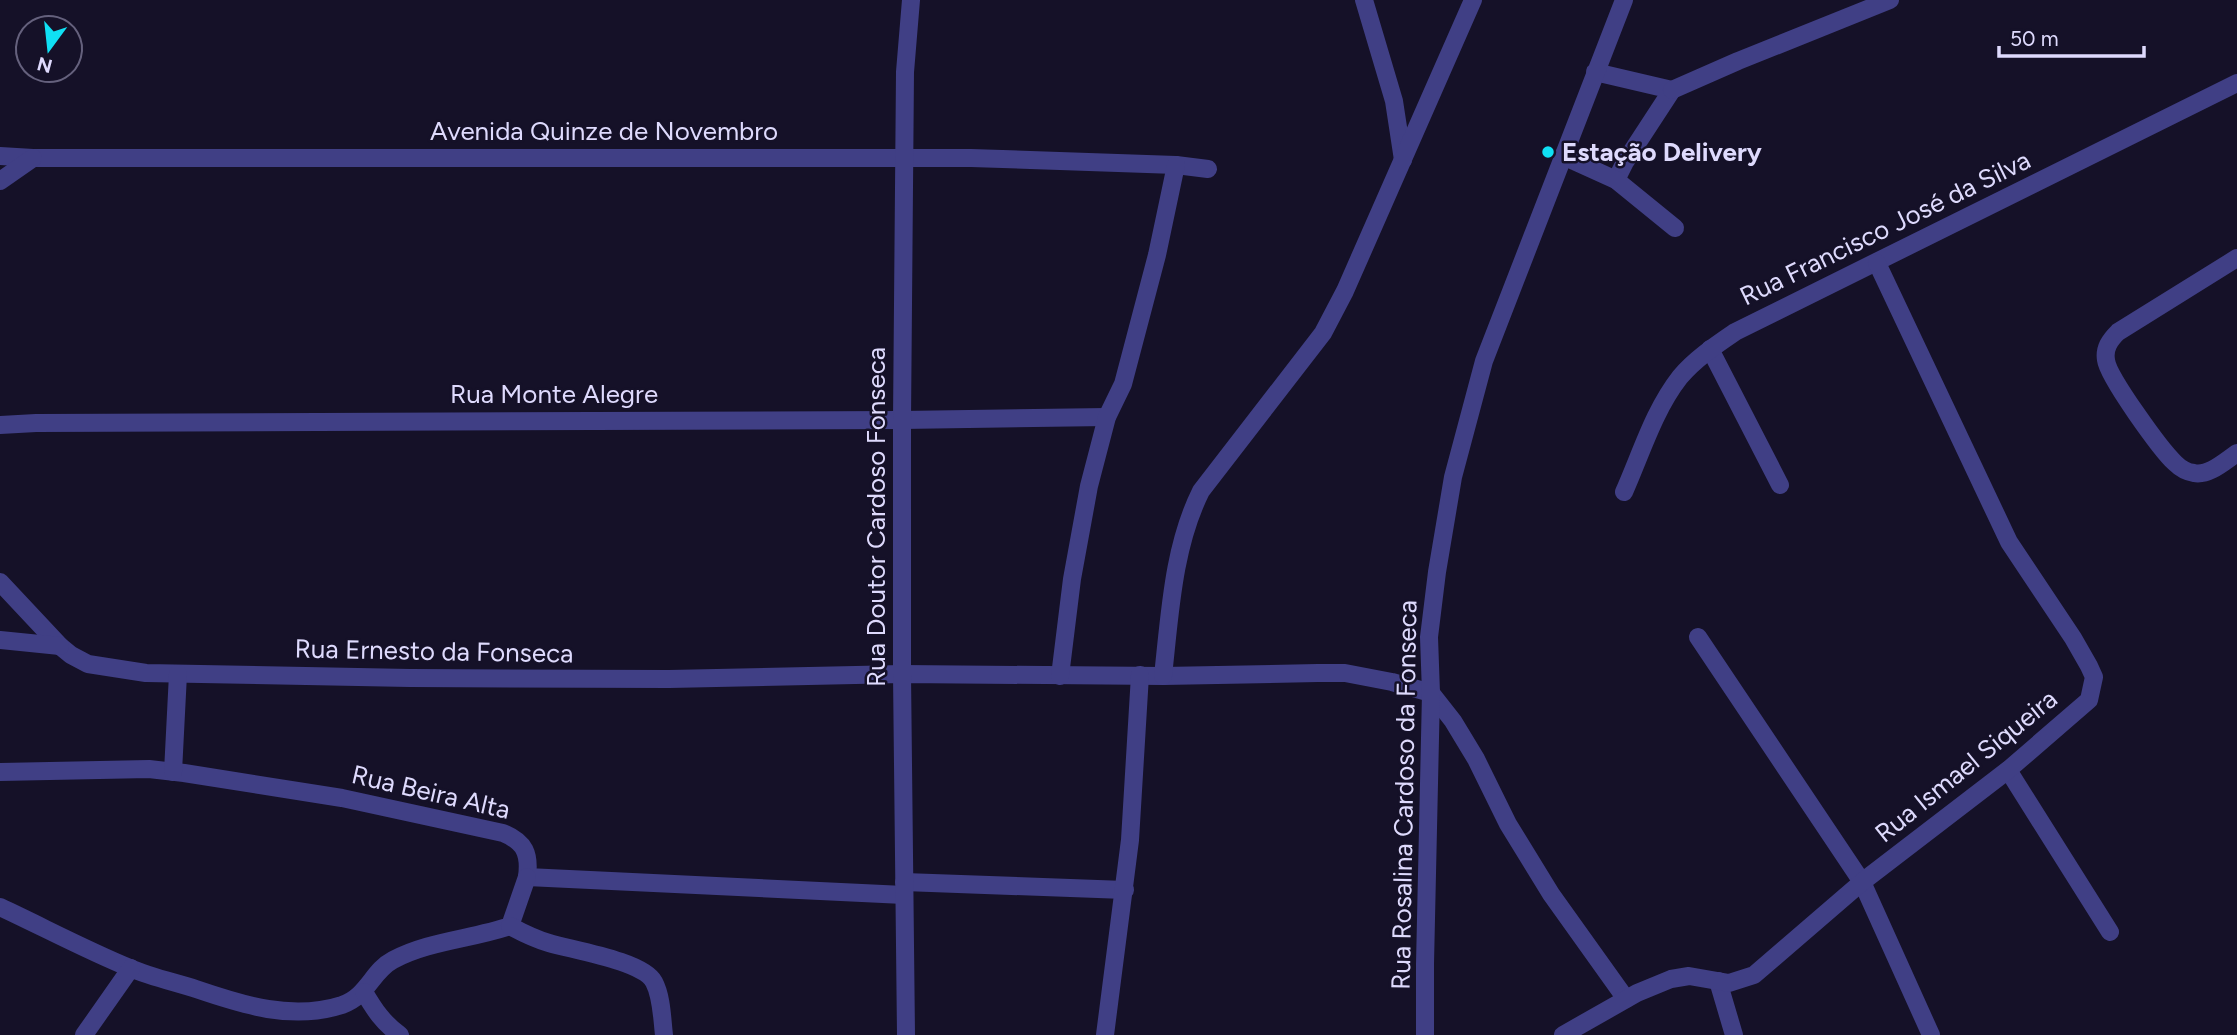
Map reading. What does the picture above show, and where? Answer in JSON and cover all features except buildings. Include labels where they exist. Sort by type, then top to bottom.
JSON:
[{"type":"street","name":"Rua Doutor Cardoso Fonseca","points":[[906,1035],[902,420],[905,72],[911,0]]},
{"type":"street","points":[[1364,0],[1394,101],[1403,160]]},
{"type":"street","points":[[1163,676],[1173,590],[1189,516],[1201,491],[1324,333],[1473,0]]},
{"type":"street","name":"Rua Rosalina Cardoso da Fonseca","points":[[1425,1035],[1431,693],[1429,637],[1453,477],[1484,361],[1624,0]]},
{"type":"street","points":[[1616,180],[1672,90],[1890,0]]},
{"type":"street","points":[[1595,72],[1672,90]]},
{"type":"street","name":"Rua Francisco José da Silva","points":[[1625,492],[1667,399],[1680,377],[1710,349],[1735,332],[2237,83]]},
{"type":"street","name":"Avenida Quinze de Novembro","points":[[0,156],[971,158],[1177,165],[1208,169]]},
{"type":"street","points":[[1563,156],[1616,180],[1675,228]]},
{"type":"street","points":[[0,181],[33,158]]},
{"type":"street","points":[[1060,676],[1072,579],[1088,486],[1107,416],[1123,384],[1157,255],[1177,165]]},
{"type":"street","points":[[2237,258],[2118,332],[2107,346],[2105,357],[2107,368],[2120,388],[2163,449],[2183,470],[2196,474],[2205,473],[2237,453]]},
{"type":"street","name":"Rua Ismael Siqueira","points":[[1573,1032],[1626,999],[1671,979],[1689,976],[1729,983],[1754,975],[1862,882],[2008,770],[2089,700],[2094,677],[2073,638],[2009,542],[1877,263]]},
{"type":"street","points":[[1710,349],[1780,485]]},
{"type":"street","name":"Rua Monte Alegre","points":[[0,425],[902,420],[1107,416]]},
{"type":"street","name":"Rua Ernesto da Fonseca","points":[[0,582],[60,646],[88,664],[114,670],[178,674],[410,678],[642,679],[902,674],[1163,676],[1345,673],[1431,693]]},
{"type":"street","points":[[1698,637],[1862,882],[1931,1035]]},
{"type":"street","points":[[0,640],[60,646]]},
{"type":"street","points":[[173,772],[178,674]]},
{"type":"street","points":[[1105,1035],[1125,890],[1140,675]]},
{"type":"street","points":[[1431,693],[1453,721],[1476,758],[1508,824],[1551,894],[1626,999]]},
{"type":"street","name":"Rua Beira Alta","points":[[0,772],[149,769],[342,798],[516,838],[525,848],[529,861],[527,877]]},
{"type":"street","points":[[2008,770],[2110,932]]},
{"type":"street","points":[[510,926],[527,877],[904,889],[1125,890]]},
{"type":"street","points":[[0,906],[131,968],[245,1005],[287,1012],[317,1011],[343,1005],[364,992],[385,965],[393,960],[413,951],[510,926],[531,937],[605,957],[648,974],[654,982],[664,1035]]},
{"type":"street","points":[[84,1035],[131,968]]},
{"type":"street","points":[[1718,981],[1734,1035]]},
{"type":"street","points":[[364,992],[377,1014],[388,1027],[400,1035]]},
{"type":"place","name":"Estação Delivery","points":[[1548,152]]}]
